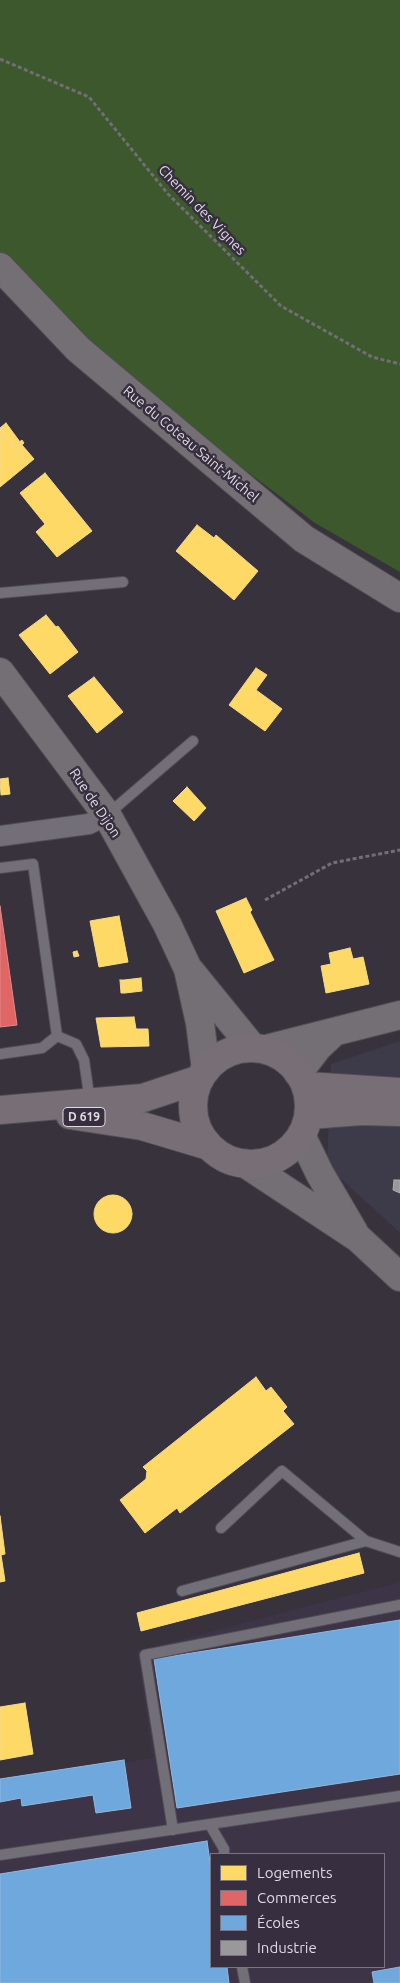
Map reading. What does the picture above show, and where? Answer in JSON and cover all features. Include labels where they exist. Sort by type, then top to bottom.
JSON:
[{"type":"main road","points":[[259,1048],[281,1055],[293,1065],[302,1079],[310,1100],[306,1126],[281,1156],[264,1163],[246,1164],[228,1160],[209,1146],[202,1137],[195,1121],[193,1103],[203,1074],[214,1061],[226,1053],[259,1048]]},
{"type":"main road","points":[[13,1109],[143,1098],[203,1074]]},
{"type":"main road","points":[[302,1079],[400,1092]]},
{"type":"main road","name":"D 619","points":[[13,1109],[142,1126],[209,1146]]},
{"type":"main road","points":[[306,1126],[361,1110],[400,1112]]},
{"type":"street","name":"Rue du Coteau Saint-Michel","points":[[0,267],[78,349],[304,539],[400,598]]},
{"type":"street","name":"Rue de Dijon","points":[[0,672],[106,815],[167,924],[188,969],[200,1023],[203,1074]]},
{"type":"street","points":[[0,836],[89,824],[106,815]]},
{"type":"street","name":"Rue de Dijon","points":[[188,969],[259,1048]]},
{"type":"street","points":[[259,1048],[333,1033],[400,1015]]},
{"type":"street","points":[[302,1079],[318,1047],[333,1033]]},
{"type":"street","points":[[306,1126],[320,1174],[358,1238]]},
{"type":"street","points":[[246,1164],[358,1238],[400,1277]]},
{"type":"lane","points":[[0,593],[123,582]]},
{"type":"lane","points":[[106,815],[193,741]]},
{"type":"lane","points":[[0,868],[33,864],[57,1036]]},
{"type":"lane","points":[[0,1054],[42,1048],[57,1036]]},
{"type":"lane","points":[[57,1036],[76,1044],[84,1060],[90,1103]]},
{"type":"lane","points":[[221,1528],[282,1471],[366,1541],[400,1552]]},
{"type":"lane","points":[[182,1591],[366,1541]]},
{"type":"lane","points":[[173,1830],[146,1655],[400,1605]]},
{"type":"lane","points":[[0,1855],[400,1796]]},
{"type":"lane","points":[[210,1825],[224,1848],[224,1853]]},
{"type":"lane","points":[[242,1968],[244,1983]]},
{"type":"path","name":"Chemin des Vignes","points":[[0,59],[89,97],[168,194],[281,306],[372,357],[400,364]]},
{"type":"path","points":[[265,900],[332,863],[400,850]]},
{"type":"shaded area","points":[[400,1041],[400,1233],[327,1166],[331,1064]]},
{"type":"shaded area","points":[[400,1582],[400,1983],[0,1983],[0,1781],[153,1758],[137,1651]]},
{"type":"green space","points":[[0,0],[400,0],[400,572],[315,523],[0,284]]},
{"type":"building: Logements","points":[[6,423],[20,442],[14,446],[0,428]]},
{"type":"building: Logements","points":[[0,428],[14,446],[22,440],[24,443],[17,449],[28,464],[0,487]]},
{"type":"building: Logements","points":[[22,445],[34,459],[28,464],[17,449]]},
{"type":"building: Logements","points":[[45,473],[92,531],[57,557],[36,532],[45,524],[20,493]]},
{"type":"building: Logements","points":[[197,525],[214,538],[216,535],[258,571],[234,600],[176,551]]},
{"type":"building: Logements","points":[[46,615],[56,627],[58,626],[78,652],[50,674],[19,635]]},
{"type":"building: Logements","points":[[256,668],[267,675],[256,690],[282,709],[265,731],[229,705]]},
{"type":"building: Logements","points":[[94,677],[123,712],[97,733],[68,696]]},
{"type":"building: Logements","points":[[8,778],[10,794],[1,795],[0,779]]},
{"type":"building: Logements","points":[[187,787],[206,808],[194,821],[173,801]]},
{"type":"building: Logements","points":[[246,898],[252,910],[250,912],[274,960],[244,973],[216,911]]},
{"type":"building: Logements","points":[[119,916],[128,962],[99,967],[90,921]]},
{"type":"building: Logements","points":[[350,948],[353,959],[363,957],[369,984],[326,993],[321,966],[331,964],[329,953]]},
{"type":"building: Logements","points":[[77,951],[79,956],[74,957],[73,952]]},
{"type":"building: Logements","points":[[141,978],[142,991],[125,993],[124,980]]},
{"type":"building: Logements","points":[[120,980],[124,980],[125,993],[121,993]]},
{"type":"building: Logements","points":[[134,1017],[136,1029],[148,1029],[149,1046],[101,1047],[96,1018]]},
{"type":"building: Logements","points":[[113,1195],[127,1200],[132,1214],[127,1228],[113,1233],[99,1228],[94,1214],[99,1200]]},
{"type":"building: Logements","points":[[256,1377],[266,1391],[271,1387],[287,1407],[283,1411],[294,1424],[180,1513],[177,1508],[145,1533],[120,1500],[146,1479],[147,1471],[143,1467]]},
{"type":"building: Logements","points":[[0,1516],[5,1554],[1,1555],[5,1581],[0,1582]]},
{"type":"building: Logements","points":[[359,1553],[364,1573],[141,1631],[137,1613]]},
{"type":"building: Logements","points":[[25,1703],[33,1754],[0,1760],[0,1707]]},
{"type":"building: Commerces","points":[[0,906],[17,1025],[0,1027]]},
{"type":"building: Écoles","points":[[400,1620],[400,1774],[177,1808],[154,1659]]},
{"type":"building: Écoles","points":[[124,1760],[131,1808],[96,1813],[93,1795],[22,1806],[21,1798],[0,1802],[0,1779]]},
{"type":"building: Écoles","points":[[207,1841],[210,1862],[210,1968],[227,1968],[229,1983],[0,1983],[0,1874]]},
{"type":"building: Écoles","points":[[400,1967],[400,1983],[374,1983],[372,1972]]},
{"type":"building: Industrie","points":[[394,1180],[400,1180],[400,1193],[393,1190]]}]
